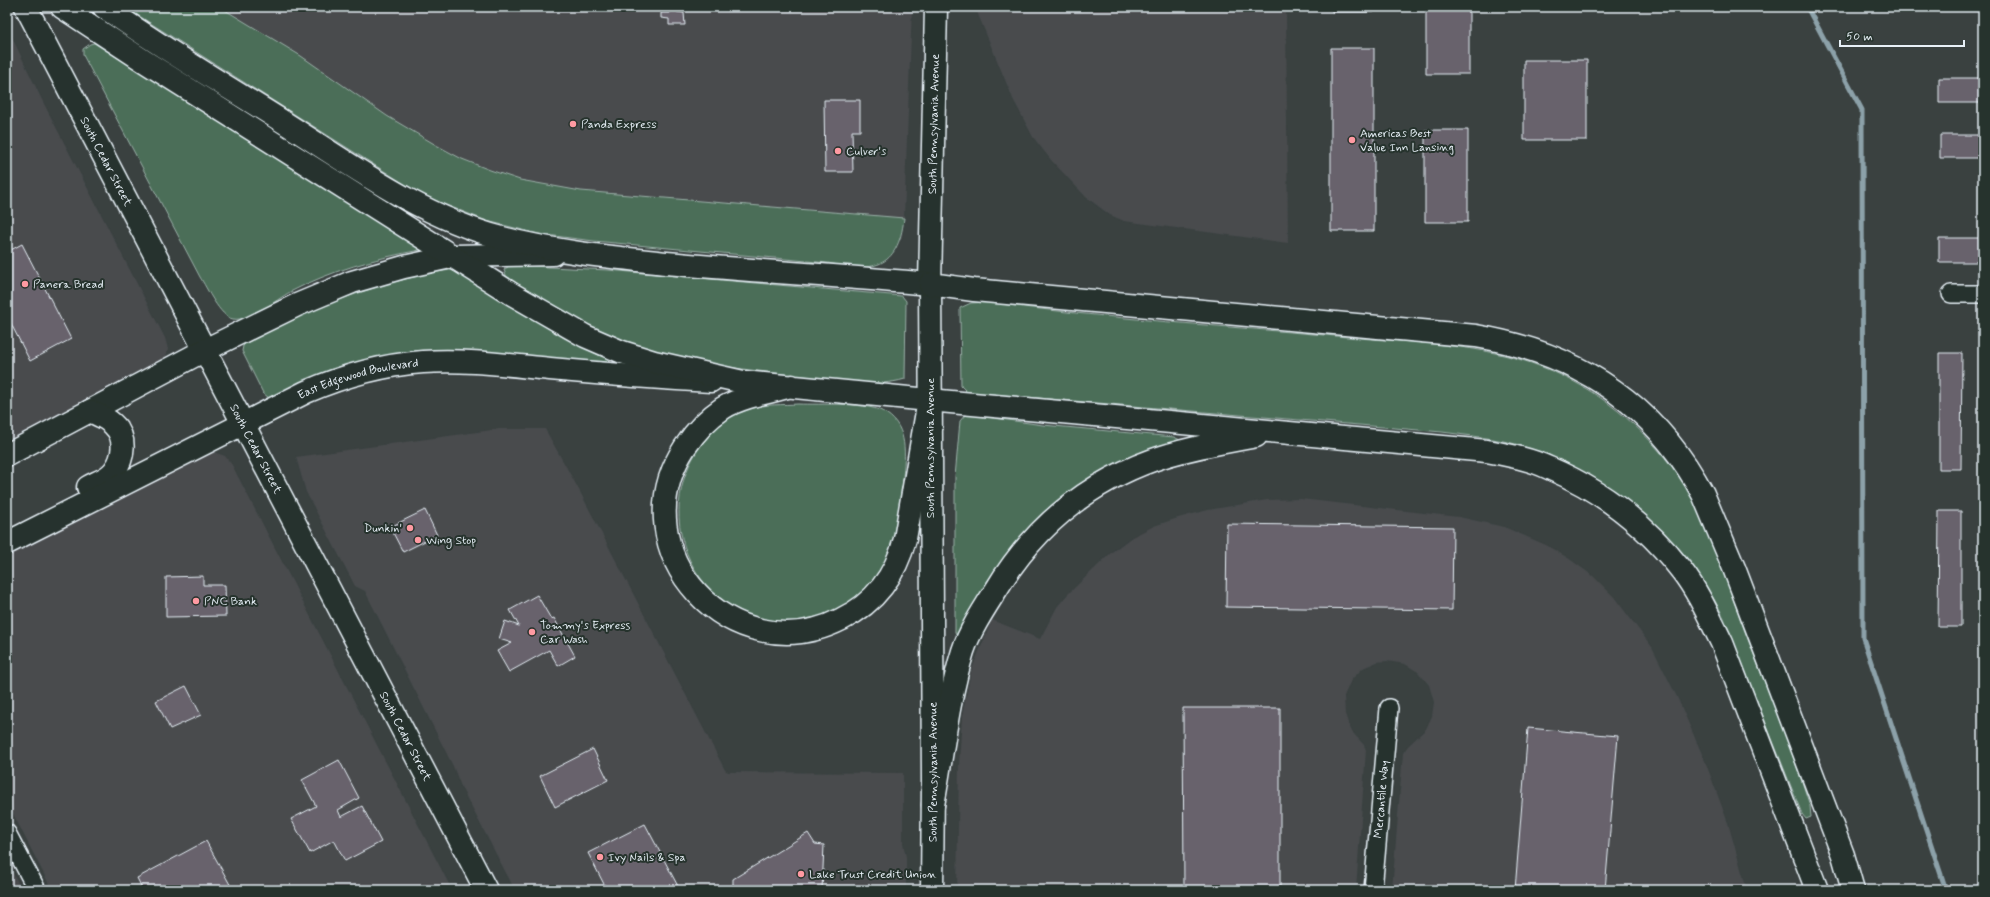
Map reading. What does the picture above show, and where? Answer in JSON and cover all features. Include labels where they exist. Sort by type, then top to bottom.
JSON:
[{"type":"main road","name":"South Cedar Street","points":[[26,7],[486,890]]},
{"type":"main road","points":[[62,7],[144,61],[545,314],[598,342],[648,361],[743,382],[1285,431],[1487,451],[1513,456],[1548,467],[1584,486],[1625,512],[1646,531],[1683,572],[1707,612],[1722,644],[1817,890]]},
{"type":"main road","points":[[104,7],[285,123],[411,201],[446,218],[502,238],[575,254]]},
{"type":"main road","name":"South Pennsylvania Avenue","points":[[932,890],[933,805],[929,400],[936,7]]},
{"type":"main road","points":[[7,455],[205,350],[297,305],[352,282],[404,267],[455,256],[575,254],[930,284],[974,290],[1476,336],[1515,343],[1533,349],[1585,372],[1613,390],[1645,416],[1672,445],[1700,488],[1734,568],[1843,855],[1853,890]]},
{"type":"main road","name":"East Edgewood Boulevard","points":[[7,543],[306,392],[333,381],[374,370],[423,362],[477,362],[657,378],[743,382]]},
{"type":"main road","points":[[792,386],[733,403],[707,420],[693,436],[678,459],[667,490],[665,509],[668,539],[672,554],[695,592],[709,606],[729,619],[756,629],[777,632],[810,630],[839,621],[868,603],[889,578],[900,555],[905,539],[929,400]]},
{"type":"main road","points":[[7,529],[110,476],[120,464],[123,450],[119,431],[106,418],[90,411]]},
{"type":"main road","points":[[933,805],[954,691],[964,650],[981,614],[1008,570],[1039,532],[1078,498],[1123,472],[1141,464],[1198,447],[1285,431]]},
{"type":"main road","points":[[1796,837],[1811,890]]},
{"type":"main road","points":[[1843,855],[1862,890]]},
{"type":"street","points":[[1952,294],[1983,294]]},
{"type":"street","name":"Mercantile Way","points":[[1373,890],[1389,708]]},
{"type":"street","points":[[7,833],[37,890]]},
{"type":"shaded area","points":[[125,7],[912,7],[902,237],[894,251],[883,262],[869,267],[851,267],[828,263],[562,238],[487,221],[441,203],[414,190]]},
{"type":"shaded area","points":[[975,7],[1286,7],[1288,243],[1124,221],[1110,215],[1086,197],[1051,160],[1033,137],[1013,99]]},
{"type":"shaded area","points":[[7,27],[43,102],[165,338],[168,349],[165,360],[12,441],[7,431]]},
{"type":"shaded area","points":[[499,429],[545,429],[578,488],[725,770],[728,772],[903,773],[903,843],[906,857],[906,890],[515,890],[462,789],[453,766],[365,591],[355,586],[306,492],[296,457]]},
{"type":"shaded area","points":[[210,451],[225,456],[232,465],[452,890],[52,890],[7,802],[7,554]]},
{"type":"shaded area","points":[[1301,499],[1459,517],[1504,527],[1546,545],[1568,558],[1593,576],[1614,597],[1652,647],[1678,699],[1705,761],[1728,823],[1747,890],[1392,890],[1403,753],[1408,746],[1426,729],[1432,716],[1434,702],[1429,685],[1418,672],[1405,664],[1387,661],[1377,662],[1363,668],[1351,680],[1344,696],[1345,714],[1348,723],[1352,732],[1364,745],[1366,750],[1356,890],[957,890],[959,764],[962,716],[971,671],[992,620],[1040,639],[1057,607],[1068,594],[1112,552],[1132,537],[1154,526],[1208,510],[1267,500]]},
{"type":"shaded area","points":[[7,862],[22,890],[7,890]]},
{"type":"green space","points":[[125,7],[220,7],[301,56],[387,116],[436,145],[462,159],[520,180],[581,191],[904,218],[901,235],[896,248],[889,257],[880,263],[858,267],[594,241],[539,234],[487,221],[441,203],[414,190]]},
{"type":"green space","points":[[94,43],[417,245],[420,250],[354,266],[305,284],[262,310],[247,317],[233,319],[228,317],[219,308],[200,277],[83,55],[83,49]]},
{"type":"green space","points":[[510,265],[608,270],[902,296],[906,301],[905,379],[882,383],[847,381],[756,371],[673,357],[620,340],[594,329],[572,317],[507,278],[504,270]]},
{"type":"green space","points":[[450,270],[457,272],[564,338],[607,359],[609,362],[607,364],[482,354],[272,398],[269,398],[263,393],[242,351],[243,346],[249,340],[298,317],[347,297],[397,281]]},
{"type":"green space","points":[[986,302],[1121,318],[1446,345],[1495,353],[1519,359],[1542,367],[1582,386],[1618,411],[1635,425],[1665,457],[1689,492],[1714,546],[1741,621],[1777,713],[1810,806],[1811,817],[1806,819],[1802,814],[1724,618],[1706,586],[1685,557],[1662,530],[1635,506],[1606,485],[1543,453],[1508,442],[1483,437],[1442,432],[967,392],[961,386],[960,308],[971,303]]},
{"type":"green space","points":[[769,405],[857,405],[879,410],[887,414],[894,420],[902,434],[904,442],[904,460],[901,499],[893,542],[886,562],[875,579],[862,595],[844,607],[821,616],[801,621],[789,622],[756,617],[728,604],[706,585],[690,560],[681,533],[679,503],[686,473],[702,444],[712,432],[724,422],[736,414],[751,408]]},
{"type":"green space","points":[[965,415],[1043,425],[1174,437],[1180,440],[1121,463],[957,636],[955,632],[955,477],[960,421]]},
{"type":"building","points":[[670,7],[678,7],[677,12],[684,13],[685,25],[669,25],[669,19],[661,18],[661,13],[670,13]]},
{"type":"building","points":[[1332,7],[1374,7],[1374,12],[1332,12]]},
{"type":"building","points":[[1426,7],[1469,7],[1469,74],[1426,74]]},
{"type":"building","name":"Americas Best Value Inn Lansing","points":[[1331,48],[1374,48],[1374,231],[1331,231]]},
{"type":"building","points":[[1524,60],[1587,60],[1587,140],[1524,140]]},
{"type":"building","points":[[1939,78],[1983,78],[1983,103],[1939,103]]},
{"type":"building","name":"Culver's","points":[[824,100],[860,100],[860,131],[852,131],[853,172],[825,172]]},
{"type":"building","points":[[1425,130],[1468,130],[1468,222],[1425,222]]},
{"type":"building","points":[[1940,135],[1983,135],[1983,158],[1940,158]]},
{"type":"building","points":[[1939,238],[1983,238],[1983,262],[1939,262]]},
{"type":"building","name":"Panera Bread","points":[[22,244],[71,339],[30,361],[7,316],[7,252]]},
{"type":"building","points":[[1939,353],[1962,353],[1961,469],[1939,469]]},
{"type":"building","points":[[1983,353],[1983,376],[1982,376]]},
{"type":"building","points":[[425,510],[437,535],[403,552],[390,527]]},
{"type":"building","points":[[1939,511],[1961,511],[1961,627],[1938,627]]},
{"type":"building","points":[[1227,524],[1453,527],[1452,610],[1226,607]]},
{"type":"building","name":"PNC Bank","points":[[203,576],[203,585],[225,585],[226,616],[166,617],[166,577]]},
{"type":"building","name":"Tommy's Express Car Wash","points":[[537,595],[551,619],[554,618],[575,656],[558,666],[549,650],[509,672],[497,651],[512,643],[499,639],[505,621],[519,626],[510,610]]},
{"type":"building","points":[[186,686],[201,715],[170,729],[156,701]]},
{"type":"building","points":[[1183,708],[1280,708],[1280,890],[1184,890]]},
{"type":"building","points":[[1528,728],[1618,736],[1605,890],[1515,890]]},
{"type":"building","points":[[593,749],[608,780],[555,807],[540,776]]},
{"type":"building","points":[[339,760],[359,798],[338,810],[341,817],[362,806],[381,842],[345,861],[334,840],[310,853],[291,819],[316,806],[302,780]]},
{"type":"building","points":[[645,824],[680,890],[607,890],[588,853]]},
{"type":"building","points":[[808,833],[815,844],[824,845],[822,890],[733,890],[733,879]]},
{"type":"building","points":[[206,841],[233,890],[143,890],[137,878]]},
{"type":"waterway","points":[[1807,7],[1862,110],[1863,638],[1946,890]]},
{"type":"place","name":"Panda Express","points":[[573,124]]},
{"type":"place","name":"Americas Best Value Inn Lansing","points":[[1352,140]]},
{"type":"place","name":"Culver's","points":[[838,151]]},
{"type":"place","name":"Panera Bread","points":[[25,284]]},
{"type":"place","name":"Dunkin'","points":[[410,528]]},
{"type":"place","name":"Wing Stop","points":[[418,540]]},
{"type":"place","name":"PNC Bank","points":[[196,601]]},
{"type":"place","name":"Tommy's Express Car Wash","points":[[532,632]]},
{"type":"place","name":"Ivy Nails & Spa","points":[[600,857]]},
{"type":"place","name":"Lake Trust Credit Union","points":[[801,874]]}]
